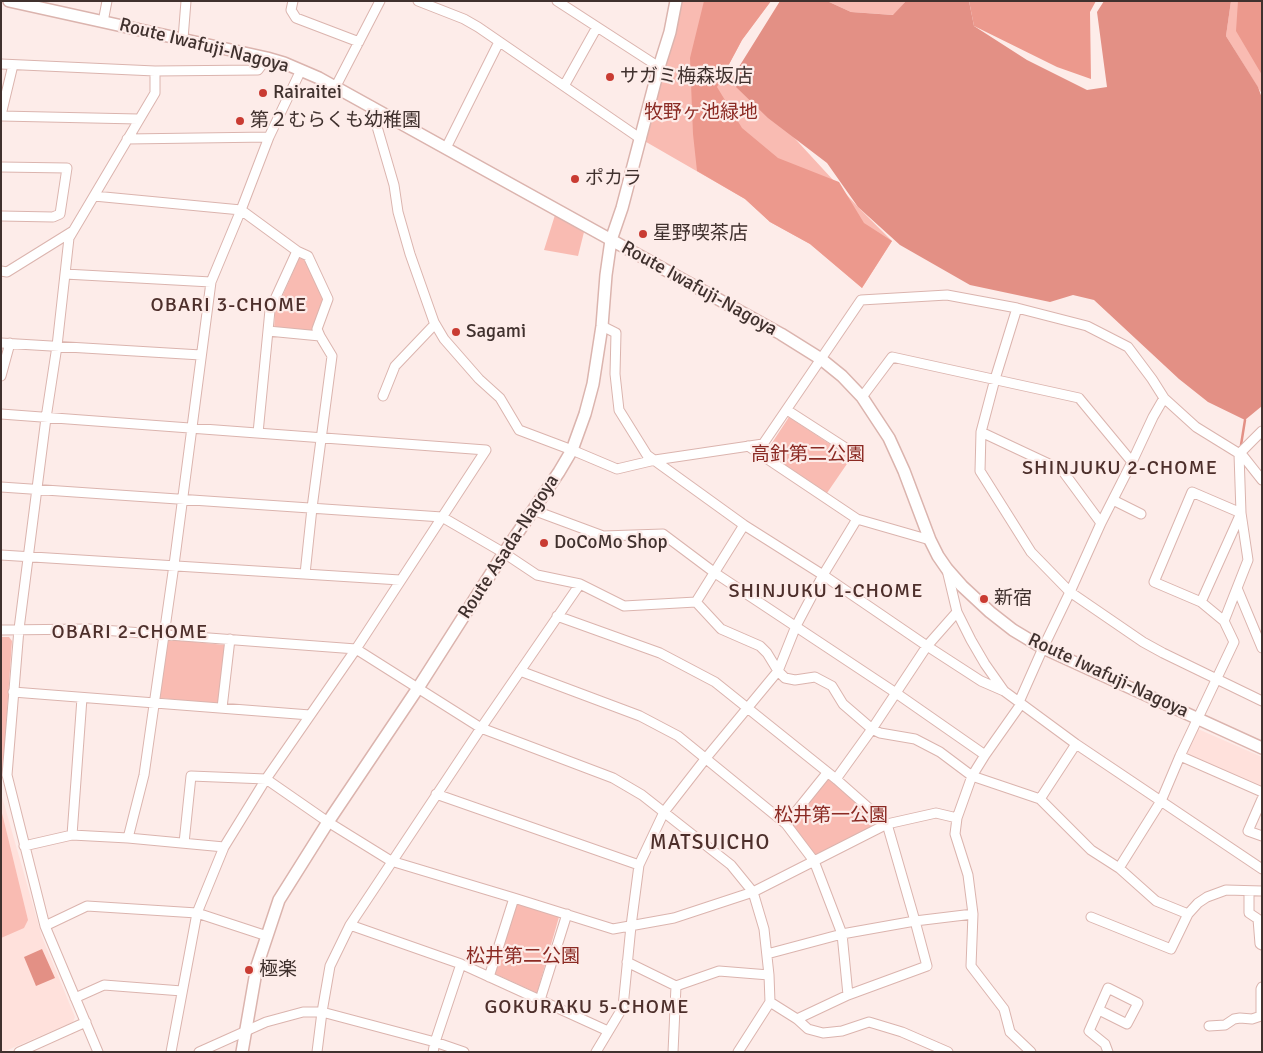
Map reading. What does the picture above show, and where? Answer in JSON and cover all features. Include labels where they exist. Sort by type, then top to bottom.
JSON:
[{"type":"main road","name":"Route Iwafuji-Nagoya","points":[[9,1],[268,58],[301,70],[336,86],[781,334],[821,359],[842,376],[862,397],[889,438],[930,540],[947,569],[990,612],[1013,630],[1042,648],[1262,748]]},
{"type":"main road","name":"Route Asada-Nagoya","points":[[242,1052],[257,966],[279,900],[572,450],[593,384],[602,326],[611,240],[641,139],[659,66],[670,32],[676,1]]},
{"type":"street","points":[[103,22],[108,1]]},
{"type":"street","points":[[182,39],[186,1]]},
{"type":"street","points":[[293,1],[291,10],[296,18],[359,42]]},
{"type":"street","points":[[336,86],[380,1]]},
{"type":"street","points":[[418,1],[464,19],[641,139]]},
{"type":"street","points":[[557,1],[659,66]]},
{"type":"street","points":[[564,86],[597,27]]},
{"type":"street","points":[[446,148],[499,42]]},
{"type":"street","points":[[1,64],[155,71],[258,70],[268,58]]},
{"type":"street","points":[[13,65],[1,116],[138,119]]},
{"type":"street","points":[[128,838],[144,775],[211,282],[269,137],[301,70]]},
{"type":"street","points":[[98,1052],[44,926],[7,775],[18,630],[57,346],[69,238],[155,92],[155,71]]},
{"type":"street","points":[[371,106],[394,185],[398,212],[410,254],[435,324],[450,346],[479,379],[500,398],[519,430],[617,469],[655,460],[764,444],[861,300],[947,295],[1017,308],[1087,326],[1128,347],[1164,398],[1196,427],[1243,456],[1262,480]]},
{"type":"street","points":[[127,139],[269,137]]},
{"type":"street","points":[[1,167],[67,168],[60,214],[53,217],[1,216]]},
{"type":"street","points":[[94,196],[241,210],[298,251],[308,256],[328,300],[317,329],[332,356],[305,574]]},
{"type":"street","points":[[1,271],[7,272],[73,231]]},
{"type":"street","points":[[258,433],[270,310],[298,251]]},
{"type":"street","points":[[65,274],[211,282]]},
{"type":"street","points":[[1017,308],[995,378],[981,432],[980,471],[1031,552],[1070,592],[1143,642],[1262,701]]},
{"type":"street","points":[[383,396],[395,366],[435,324]]},
{"type":"street","points":[[602,326],[616,333],[615,374],[620,410],[647,455],[744,525],[823,575],[981,681],[1004,691],[1076,744],[1262,869]]},
{"type":"street","points":[[268,332],[320,336]]},
{"type":"street","points":[[1,376],[6,343],[201,355]]},
{"type":"street","points":[[862,397],[892,357],[995,378],[1079,398],[1132,462]]},
{"type":"street","points":[[1031,1052],[1010,1032],[1004,1009],[971,966],[973,914],[968,874],[955,834],[957,818],[972,776],[1020,703],[1042,648],[1101,523],[1153,416],[1164,398]]},
{"type":"street","points":[[787,410],[850,450]]},
{"type":"street","points":[[1,414],[486,450],[356,649],[266,779],[224,847],[197,913],[171,1052]]},
{"type":"street","points":[[1224,621],[1248,560],[1241,513],[1239,454],[1262,431]]},
{"type":"street","points":[[981,432],[1062,470],[1101,523]]},
{"type":"street","points":[[748,446],[857,519],[930,540]]},
{"type":"street","points":[[1,487],[442,517],[504,553],[537,575],[580,584],[624,606],[696,602]]},
{"type":"street","points":[[1119,868],[1161,801],[1180,756],[1234,642],[1224,621],[1201,602],[1154,582],[1192,492],[1241,513]]},
{"type":"street","points":[[1113,500],[1141,514]]},
{"type":"street","points":[[533,510],[603,536],[663,534],[715,573],[896,693],[985,755]]},
{"type":"street","points":[[1201,602],[1241,513]]},
{"type":"street","points":[[596,1052],[623,1007],[639,865],[664,812],[778,671],[796,626],[823,575],[857,519]]},
{"type":"street","points":[[696,602],[744,525]]},
{"type":"street","points":[[1,555],[400,580]]},
{"type":"street","points":[[947,569],[957,612],[985,664],[1004,691]]},
{"type":"street","points":[[317,1052],[330,966],[350,925],[436,794],[580,584]]},
{"type":"street","points":[[1237,588],[1262,648]]},
{"type":"street","points":[[696,602],[721,629],[760,646],[785,678],[795,680],[815,677],[832,686],[843,704],[872,729],[880,733],[915,739],[940,752],[972,776],[1040,799],[1091,850],[1119,868],[1156,901],[1188,914]]},
{"type":"street","points":[[836,779],[927,646],[957,612]]},
{"type":"street","points":[[557,616],[660,653],[715,682],[836,779],[887,824],[927,966],[848,995],[797,1019]]},
{"type":"street","points":[[1,630],[89,628],[356,649],[481,728],[613,778],[642,794],[731,865],[753,892],[764,929],[770,1002],[738,1052]]},
{"type":"street","points":[[222,708],[230,639]]},
{"type":"street","points":[[520,671],[640,716],[678,736],[786,824],[814,861],[842,934],[848,995]]},
{"type":"street","points":[[13,692],[310,715]]},
{"type":"street","points":[[72,835],[82,698]]},
{"type":"street","points":[[1040,799],[1076,744]]},
{"type":"street","points":[[1180,756],[1262,792]]},
{"type":"street","points":[[786,824],[828,773]]},
{"type":"street","points":[[184,843],[191,776],[266,779],[328,822],[391,861],[613,929],[674,918],[753,892],[887,824],[936,813],[957,818]]},
{"type":"street","points":[[436,794],[639,865]]},
{"type":"street","points":[[1262,799],[1248,832],[1262,836]]},
{"type":"street","points":[[24,846],[72,835],[224,847]]},
{"type":"street","points":[[1091,916],[1171,949],[1188,914],[1207,897],[1226,890],[1262,891]]},
{"type":"street","points":[[1249,891],[1249,913],[1258,919],[1260,944],[1262,945]]},
{"type":"street","points":[[489,977],[514,898]]},
{"type":"street","points":[[44,926],[87,906],[197,913],[267,936]]},
{"type":"street","points":[[540,1000],[567,914]]},
{"type":"street","points":[[767,954],[842,934],[915,921],[973,914]]},
{"type":"street","points":[[350,925],[461,964],[608,1031]]},
{"type":"street","points":[[627,962],[676,986],[719,972],[769,975]]},
{"type":"street","points":[[433,1052],[461,964]]},
{"type":"street","points":[[75,998],[104,985],[182,991]]},
{"type":"street","points":[[673,1052],[676,986]]},
{"type":"street","points":[[1209,1026],[1225,1025],[1234,1019],[1252,1019],[1262,1016],[1262,987]]},
{"type":"street","points":[[1099,1010],[1127,1024],[1138,1003],[1108,988],[1089,1032],[1105,1044],[1108,1052]]},
{"type":"street","points":[[770,1002],[797,1019],[808,1029],[823,1033],[842,1031],[869,1022],[902,1032],[948,1052]]},
{"type":"street","points":[[199,1052],[266,1022],[304,1012],[322,1012],[435,1042],[464,1052]]},
{"type":"street","points":[[19,1052],[86,1022]]},
{"type":"shaded area","points":[[780,1],[827,1],[851,12],[893,15],[906,1],[969,1],[974,26],[1027,60],[1087,90],[1107,87],[1097,12],[1104,1],[1231,1],[1226,36],[1258,87],[1262,98],[1262,406],[1245,420],[1208,402],[1179,379],[1094,300],[1073,295],[1050,302],[970,285],[900,245],[858,207],[827,163],[768,118],[736,87],[737,70]]},
{"type":"shaded area","points":[[1198,729],[1262,757],[1262,790],[1187,757],[1186,753]]},
{"type":"shaded area","points":[[1,793],[42,937],[75,1017],[73,1022],[3,1052],[1,1052]]},
{"type":"shaded area","points":[[42,949],[55,978],[36,986],[24,957]]},
{"type":"green space","name":"牧野ヶ池緑地","points":[[673,1],[771,1],[742,40],[728,66],[858,207],[892,241],[862,288],[810,244],[770,222],[745,199],[641,139]]},
{"type":"green space","name":"牧野ヶ池緑地","points":[[704,1],[771,1],[742,40],[717,87],[742,128],[778,158],[839,182],[864,223],[892,241],[862,288],[810,244],[770,222],[745,199],[697,171],[693,134],[690,58]]},
{"type":"green space","points":[[827,1],[906,1],[894,15],[851,12]]},
{"type":"green space","points":[[969,1],[1096,1],[1090,12],[1091,79],[1057,67],[974,26]]},
{"type":"green space","points":[[1231,1],[1262,1],[1262,94],[1226,36]]},
{"type":"green space","points":[[1238,1],[1262,1],[1262,75],[1236,31]]},
{"type":"green space","points":[[555,215],[585,228],[578,256],[544,250]]},
{"type":"green space","points":[[299,258],[304,259],[325,300],[311,332],[274,329],[275,313]]},
{"type":"green space","name":"高針第二公園","points":[[789,417],[851,458],[827,493],[766,452]]},
{"type":"green space","points":[[1,637],[9,637],[12,641],[3,771],[1,772]]},
{"type":"green space","points":[[166,639],[225,645],[219,704],[160,698]]},
{"type":"green space","name":"松井第一公園","points":[[827,773],[883,823],[814,857],[787,823]]},
{"type":"green space","points":[[1,809],[28,920],[24,928],[1,938]]},
{"type":"green space","name":"松井第二公園","points":[[518,904],[559,917],[537,993],[493,973],[514,906]]},
{"type":"waterway","points":[[1241,445],[1245,420]]},
{"type":"place","name":"サガミ梅森坂店","points":[[610,77]]},
{"type":"place","name":"Rairaitei","points":[[263,93]]},
{"type":"place","name":"第２むらくも幼稚園","points":[[240,121]]},
{"type":"place","name":"ポカラ","points":[[575,179]]},
{"type":"place","name":"星野喫茶店","points":[[643,234]]},
{"type":"place","name":"Sagami","points":[[456,332]]},
{"type":"place","name":"DoCoMo Shop","points":[[544,543]]},
{"type":"place","name":"新宿","points":[[984,599]]},
{"type":"place","name":"極楽","points":[[249,970]]},
{"type":"district","name":"OBARI 3-CHOME","points":[[229,306]]},
{"type":"district","name":"SHINJUKU 2-CHOME","points":[[1120,469]]},
{"type":"district","name":"SHINJUKU 1-CHOME","points":[[826,592]]},
{"type":"district","name":"OBARI 2-CHOME","points":[[130,633]]},
{"type":"district","name":"MATSUICHO","points":[[710,843]]},
{"type":"district","name":"GOKURAKU 5-CHOME","points":[[587,1008]]}]
